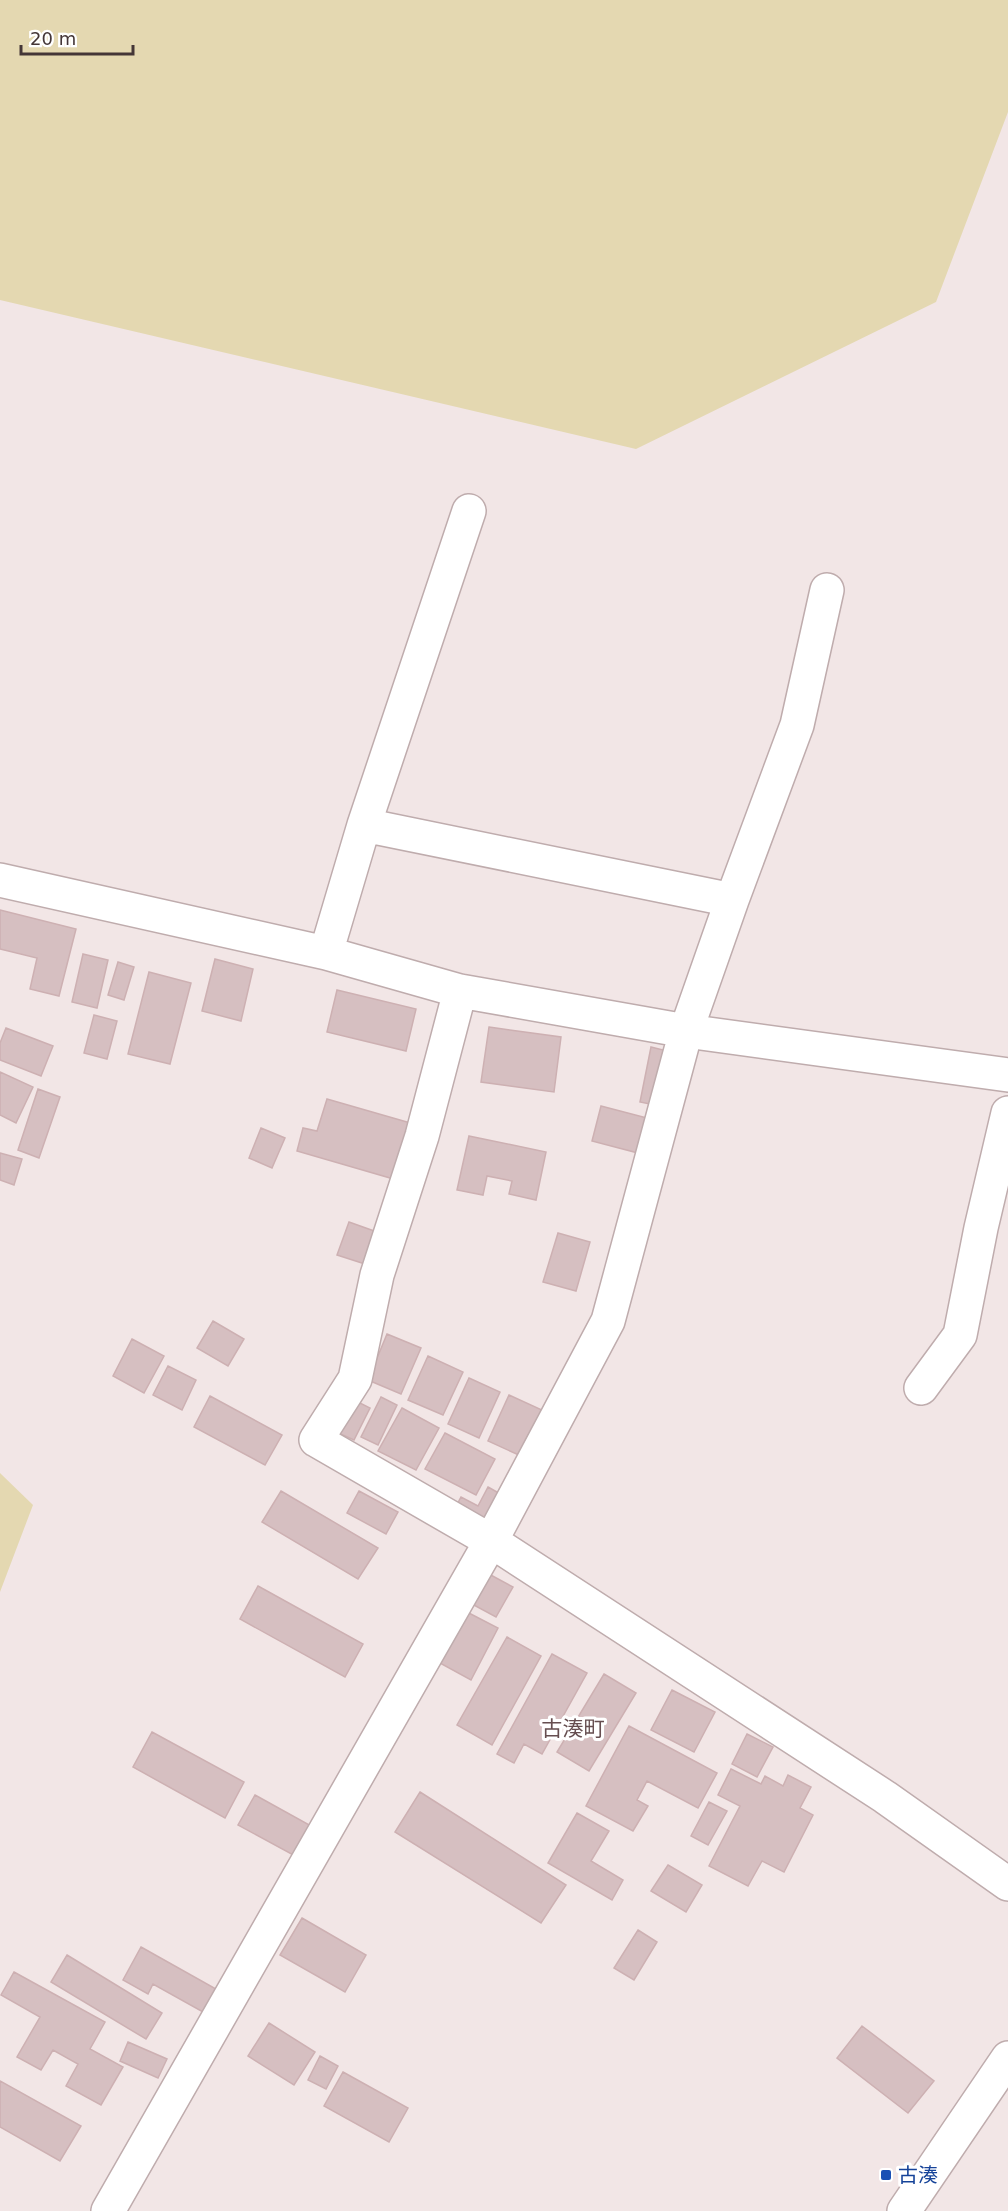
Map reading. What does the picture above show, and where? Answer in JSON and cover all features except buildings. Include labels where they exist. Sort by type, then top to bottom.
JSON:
[{"type":"street","points":[[326,953],[364,825],[470,510]]},
{"type":"street","points":[[108,2211],[491,1541],[608,1321],[686,1030],[797,725],[827,590]]},
{"type":"street","points":[[364,825],[732,900]]},
{"type":"street","points":[[0,880],[326,953],[460,991],[686,1030],[1008,1075]]},
{"type":"street","points":[[460,991],[422,1136],[376,1275],[356,1379],[316,1440],[491,1541],[885,1797],[1008,1884]]},
{"type":"street","points":[[921,1388],[960,1335],[981,1228],[1008,1113]]},
{"type":"street","points":[[904,2211],[1008,2058]]},
{"type":"shaded area","points":[[0,0],[1008,0],[1008,112],[936,302],[636,449],[0,300]]},
{"type":"shaded area","points":[[0,1473],[33,1505],[0,1592]]},
{"type":"place","name":"古湊","points":[[886,2175]]},
{"type":"district","name":"古湊町","points":[[573,1729]]}]
